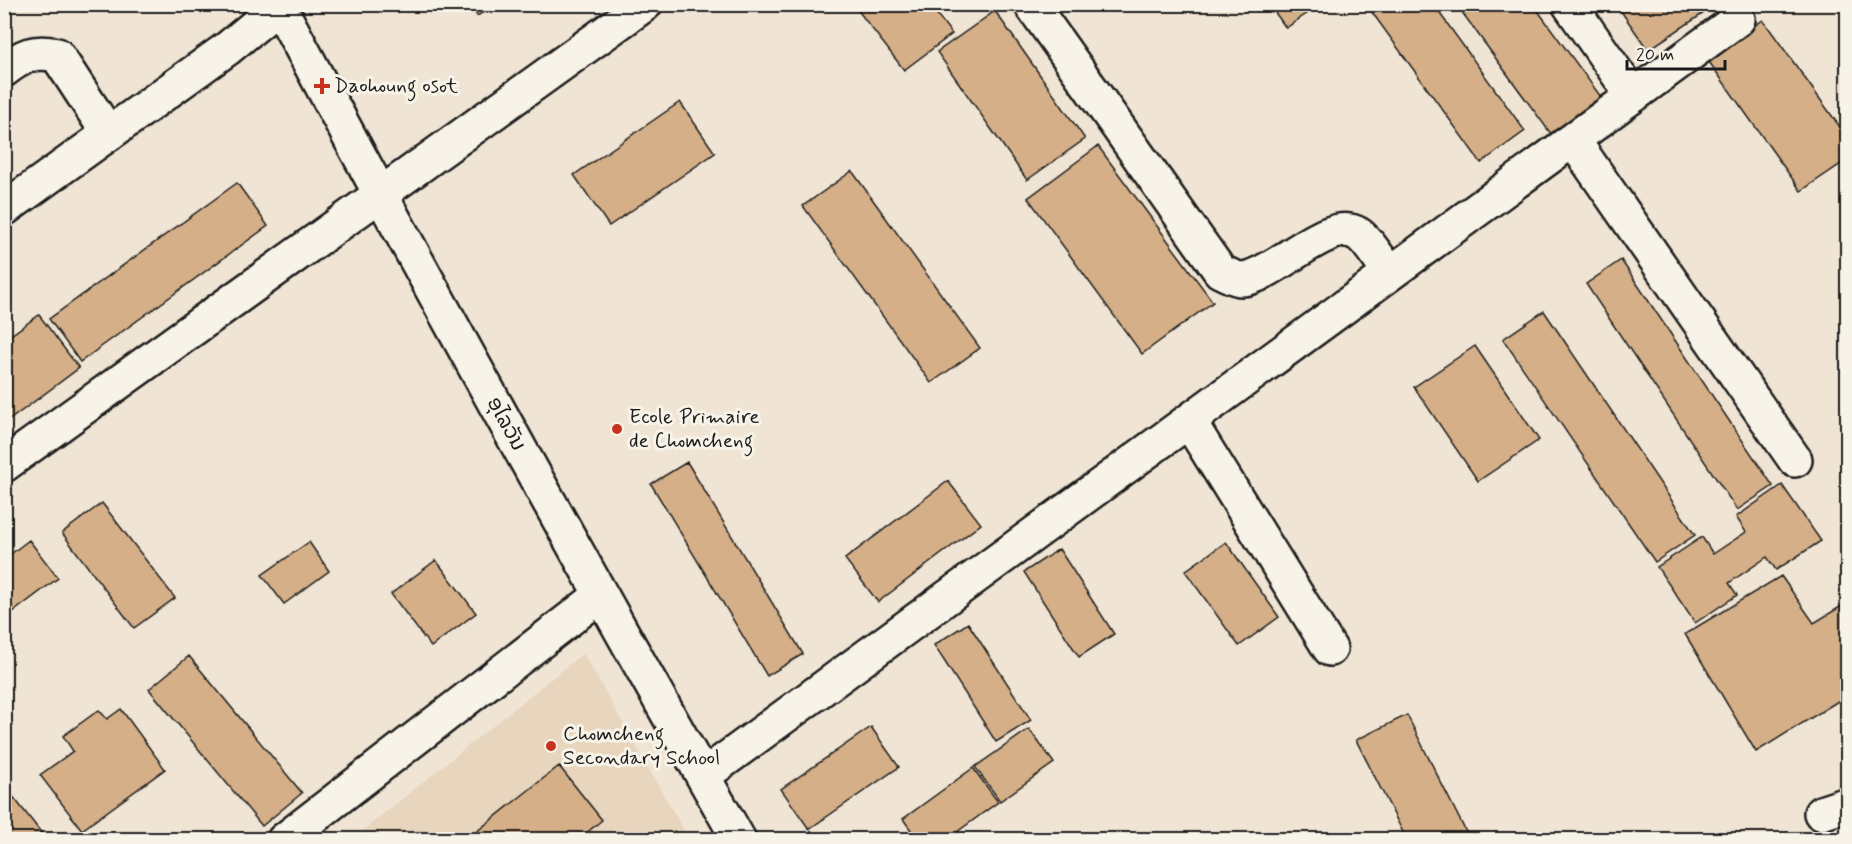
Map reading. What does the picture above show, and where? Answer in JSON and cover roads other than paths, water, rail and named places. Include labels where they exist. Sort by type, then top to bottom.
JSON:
[{"type":"street","points":[[4,465],[645,4]]},
{"type":"street","points":[[1031,4],[1220,271],[1239,280],[1258,275],[1325,234],[1345,231],[1358,234],[1390,273]]},
{"type":"street","points":[[1569,4],[1634,96]]},
{"type":"street","points":[[4,209],[228,48],[279,5]]},
{"type":"street","name":"ອຸໄລວັນ","points":[[279,5],[379,194],[601,595],[740,840]]},
{"type":"street","points":[[703,776],[1737,20]]},
{"type":"street","points":[[4,70],[22,57],[41,52],[57,55],[108,133]]},
{"type":"street","points":[[1573,140],[1795,460]]},
{"type":"street","points":[[1189,421],[1330,649]]},
{"type":"street","points":[[284,840],[601,595]]},
{"type":"place","name":"Daohoung osot","points":[[322,86]]},
{"type":"place","name":"Ecole Primaire de Chomcheng","points":[[617,429]]},
{"type":"place","name":"Chomcheng Secondary School","points":[[551,746]]}]
